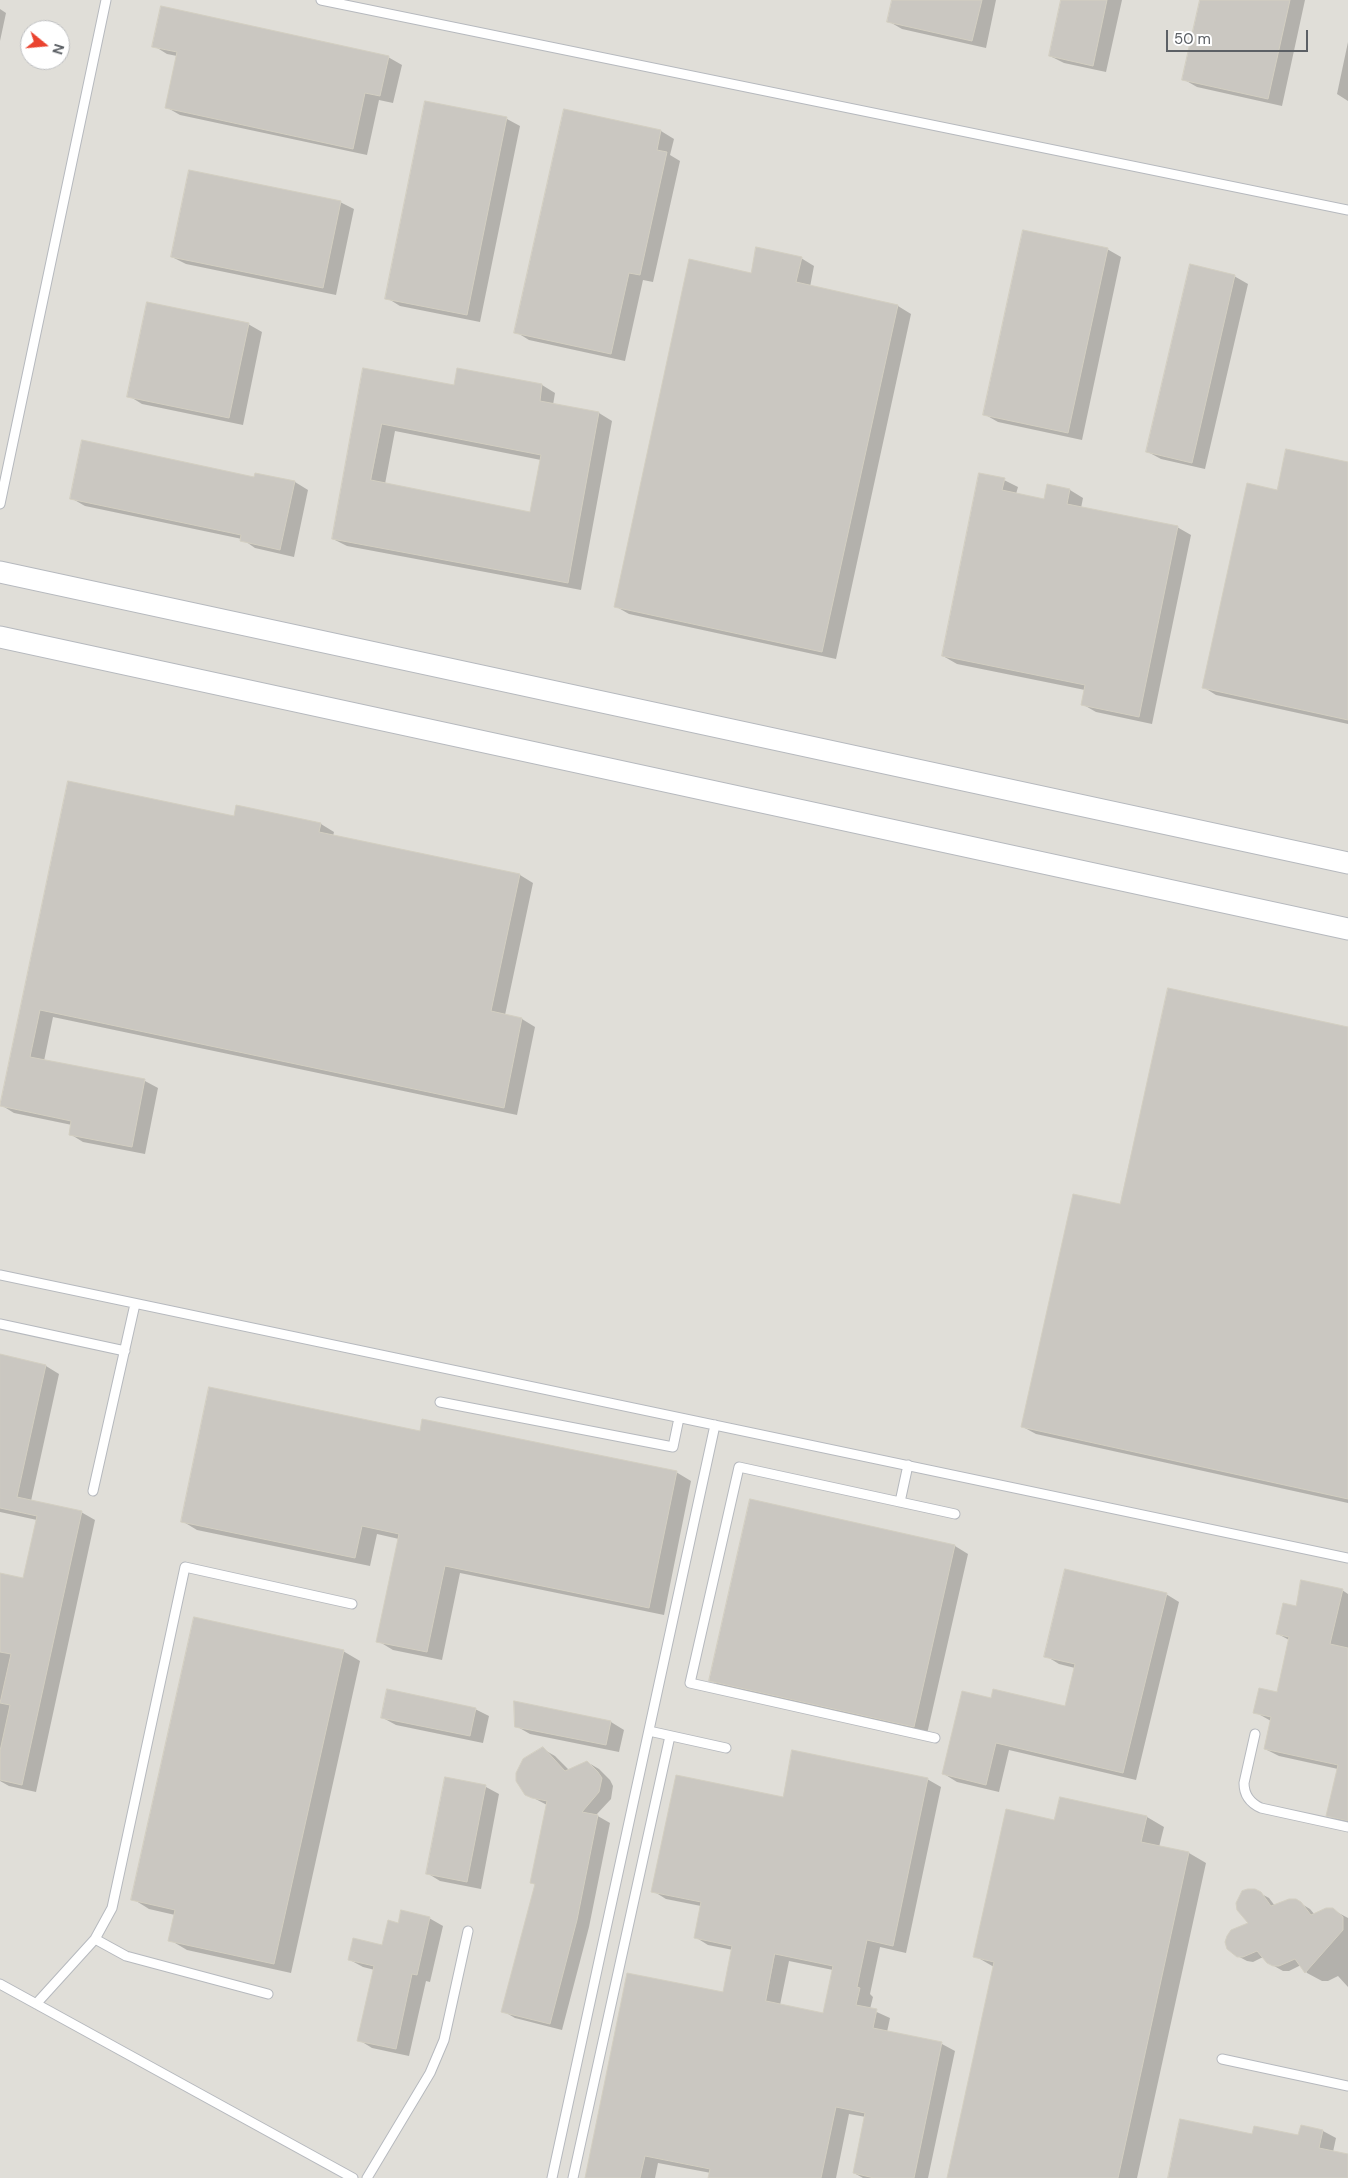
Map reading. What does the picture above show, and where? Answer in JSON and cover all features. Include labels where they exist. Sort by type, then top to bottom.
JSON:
[{"type":"street","points":[[0,572],[1348,863]]},
{"type":"street","points":[[0,637],[1348,929]]},
{"type":"lane","points":[[0,504],[106,0]]},
{"type":"lane","points":[[321,0],[1348,210]]},
{"type":"lane","points":[[0,1275],[1348,1558]]},
{"type":"lane","points":[[93,1491],[135,1304]]},
{"type":"lane","points":[[0,1324],[125,1350]]},
{"type":"lane","points":[[440,1402],[673,1447],[679,1418]]},
{"type":"lane","points":[[552,2178],[714,1425]]},
{"type":"lane","points":[[900,1502],[908,1466]]},
{"type":"lane","points":[[935,1738],[690,1683],[739,1467],[955,1514]]},
{"type":"lane","points":[[36,2004],[95,1939],[112,1908],[185,1567],[352,1604]]},
{"type":"lane","points":[[649,1731],[726,1748]]},
{"type":"lane","points":[[1255,1734],[1244,1783],[1244,1790],[1250,1801],[1261,1808],[1348,1827]]},
{"type":"lane","points":[[573,2178],[670,1736]]},
{"type":"lane","points":[[368,2178],[430,2073],[444,2040],[468,1931]]},
{"type":"lane","points":[[95,1939],[126,1956],[268,1994]]},
{"type":"lane","points":[[0,1984],[354,2178]]},
{"type":"lane","points":[[1222,2059],[1348,2086]]},
{"type":"shaded area","points":[[0,0],[1348,0],[1348,2178],[0,2178]]},
{"type":"building","points":[[892,0],[982,0],[972,41],[887,22]]},
{"type":"building","points":[[1061,0],[1107,0],[1093,66],[1049,56]]},
{"type":"building","points":[[1200,0],[1290,0],[1268,99],[1182,80]]},
{"type":"building","points":[[161,6],[389,56],[380,96],[365,93],[353,149],[165,108],[177,52],[152,47]]},
{"type":"building","points":[[425,101],[507,117],[467,315],[385,299]]},
{"type":"building","points":[[564,109],[661,130],[657,150],[667,152],[640,275],[629,273],[611,354],[514,333]]},
{"type":"building","points":[[189,170],[341,201],[323,288],[171,257]]},
{"type":"building","points":[[1023,230],[1108,248],[1068,433],[983,415]]},
{"type":"building","points":[[756,247],[802,257],[796,282],[898,305],[822,652],[614,607],[689,259],[751,273]]},
{"type":"building","points":[[1190,264],[1235,275],[1192,463],[1146,452]]},
{"type":"building","points":[[147,302],[249,323],[229,418],[127,397]]},
{"type":"building","points":[[363,368],[454,385],[457,368],[542,384],[540,401],[599,412],[568,583],[332,539]],"holes":[[[382,424],[541,455],[530,512],[371,480]]]},
{"type":"building","points":[[82,440],[254,477],[255,473],[295,481],[280,550],[240,541],[241,535],[70,499]]},
{"type":"building","points":[[1286,449],[1348,462],[1348,720],[1202,688],[1247,483],[1277,490]]},
{"type":"building","points":[[979,473],[1005,478],[1002,490],[1044,499],[1047,484],[1070,489],[1067,504],[1178,526],[1139,717],[1081,705],[1085,685],[942,656]]},
{"type":"building","points":[[68,781],[234,816],[236,805],[321,823],[319,832],[520,874],[491,1011],[522,1018],[504,1108],[40,1010],[30,1057],[145,1079],[132,1147],[69,1135],[71,1121],[0,1106]]},
{"type":"building","points":[[1168,988],[1348,1027],[1348,1499],[1021,1427],[1073,1194],[1120,1204]]},
{"type":"building","points":[[0,1354],[46,1365],[17,1497],[82,1511],[22,1785],[0,1780],[0,1751],[10,1705],[0,1703],[11,1654],[0,1652],[0,1573],[23,1578],[37,1516],[0,1508]]},
{"type":"building","points":[[209,1387],[420,1431],[422,1419],[677,1471],[649,1608],[445,1566],[427,1652],[376,1642],[399,1534],[362,1526],[355,1558],[181,1522]]},
{"type":"building","points":[[750,1499],[955,1545],[914,1727],[709,1681]]},
{"type":"building","points":[[1065,1569],[1167,1593],[1123,1773],[996,1743],[986,1785],[942,1774],[962,1691],[991,1698],[993,1689],[1065,1706],[1075,1664],[1044,1657]]},
{"type":"building","points":[[1301,1580],[1343,1589],[1330,1644],[1348,1648],[1348,1821],[1326,1816],[1338,1765],[1264,1749],[1271,1717],[1253,1713],[1259,1688],[1277,1692],[1289,1637],[1276,1634],[1283,1603],[1296,1606]]},
{"type":"building","points":[[194,1617],[344,1650],[274,1964],[168,1941],[175,1910],[131,1900]]},
{"type":"building","points":[[387,1689],[476,1708],[470,1736],[381,1718]]},
{"type":"building","points":[[514,1701],[611,1721],[606,1745],[515,1727]]},
{"type":"building","points":[[543,1747],[565,1771],[587,1761],[602,1778],[599,1792],[582,1812],[598,1815],[577,1920],[550,2024],[501,2012],[535,1884],[530,1883],[547,1801],[525,1795],[516,1781],[516,1773],[523,1759]]},
{"type":"building","points":[[792,1750],[928,1778],[893,1946],[867,1940],[857,1987],[860,1988],[856,2005],[877,2009],[873,2028],[942,2042],[914,2178],[874,2178],[853,2173],[865,2113],[836,2107],[821,2178],[708,2178],[710,2169],[645,2156],[640,2178],[585,2178],[627,1973],[723,1992],[732,1946],[694,1938],[701,1902],[651,1892],[676,1775],[783,1797]],"holes":[[[775,1954],[833,1966],[823,2013],[766,2001]]]},
{"type":"building","points":[[445,1777],[486,1785],[467,1882],[426,1874]]},
{"type":"building","points":[[1060,1797],[1147,1816],[1141,1842],[1189,1852],[1118,2178],[947,2178],[994,1962],[973,1957],[1006,1809],[1054,1820]]},
{"type":"building","points":[[1255,1889],[1261,1892],[1271,1906],[1289,1899],[1296,1899],[1301,1902],[1311,1915],[1326,1908],[1333,1908],[1343,1917],[1343,1930],[1305,1973],[1295,1959],[1279,1966],[1273,1966],[1267,1963],[1257,1951],[1243,1957],[1237,1957],[1227,1949],[1225,1942],[1231,1930],[1248,1923],[1237,1910],[1236,1903],[1242,1891]]},
{"type":"building","points":[[401,1910],[430,1917],[417,1975],[412,1974],[396,2049],[357,2041],[374,1966],[348,1960],[353,1938],[382,1945],[388,1920],[398,1923]]},
{"type":"building","points":[[1180,2119],[1252,2134],[1254,2126],[1298,2135],[1301,2125],[1323,2130],[1319,2148],[1348,2154],[1348,2178],[1168,2178]]}]
